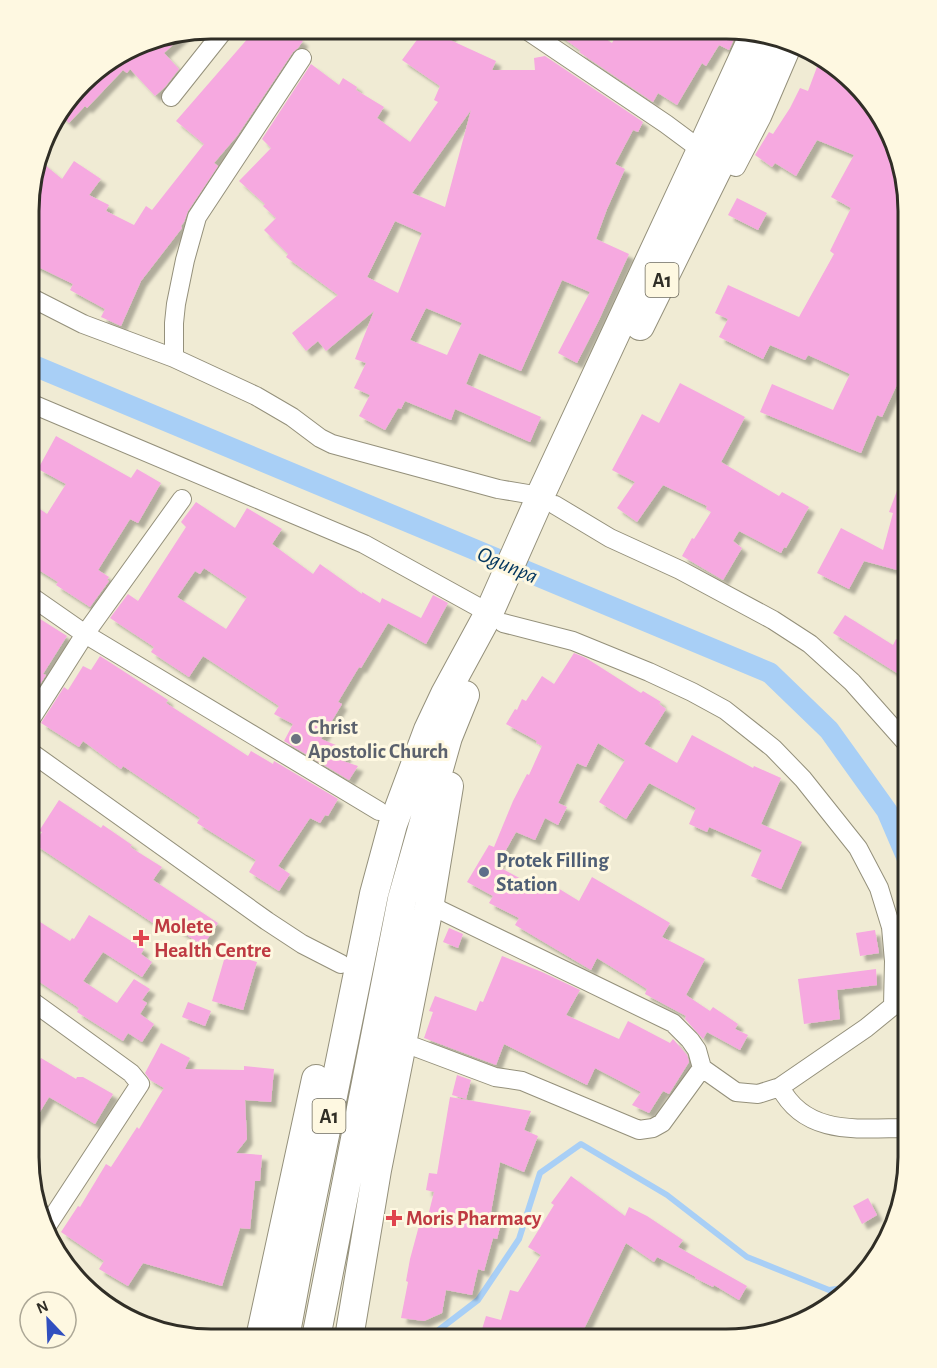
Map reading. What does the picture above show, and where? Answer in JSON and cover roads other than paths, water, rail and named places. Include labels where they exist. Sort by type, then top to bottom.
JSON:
[{"type":"highway","name":"A1","points":[[287,1329],[374,894],[393,824],[428,730],[453,698],[500,609],[545,507],[585,437],[711,156],[751,40]]},
{"type":"highway","name":"A1","points":[[711,156],[773,46]]},
{"type":"highway","name":"A1","points":[[318,1329],[402,899],[448,737],[453,698]]},
{"type":"highway","points":[[262,1329],[370,836],[379,811],[412,741],[453,698]]},
{"type":"highway","points":[[351,1329],[377,1176],[435,906],[448,795],[453,698]]},
{"type":"street","points":[[171,97],[216,39]]},
{"type":"street","points":[[540,39],[711,156],[736,167],[762,117],[790,51]]},
{"type":"street","points":[[174,358],[176,304],[197,217],[302,58]]},
{"type":"street","points":[[39,302],[83,324],[174,358],[256,396],[332,444],[498,489],[545,507],[680,570],[773,620],[810,644],[852,682],[898,734]]},
{"type":"street","points":[[39,407],[364,544],[500,609],[649,672],[725,710],[773,748],[803,779],[858,848],[879,888],[891,927],[894,961],[892,1006],[866,1028],[780,1087],[758,1094],[736,1092],[702,1068],[697,1050],[673,1023],[435,906],[435,933],[415,1047],[377,1176],[366,1284],[364,1329]]},
{"type":"street","points":[[39,706],[85,634],[182,499]]},
{"type":"street","points":[[39,602],[85,634],[379,811]]},
{"type":"street","points":[[39,758],[267,921],[302,944],[341,964]]},
{"type":"street","points":[[39,1006],[131,1073],[140,1083],[51,1219]]},
{"type":"street","points":[[415,1047],[495,1077],[522,1081],[639,1130],[653,1128],[662,1123],[702,1068]]},
{"type":"street","points":[[780,1087],[796,1110],[815,1122],[843,1128],[898,1128]]},
{"type":"waterway","name":"Ogunpa","points":[[39,368],[770,673],[829,730],[887,811],[898,837]]},
{"type":"waterway","points":[[440,1329],[478,1300],[519,1239],[540,1173],[581,1144],[667,1195],[747,1257],[829,1290],[835,1289]]},
{"type":"place","name":"Christ Apostolic Church","points":[[296,739]]},
{"type":"place","name":"Protek Filling Station","points":[[484,872]]},
{"type":"place","name":"Molete Health Centre","points":[[141,938]]},
{"type":"place","name":"Moris Pharmacy","points":[[394,1218]]}]
